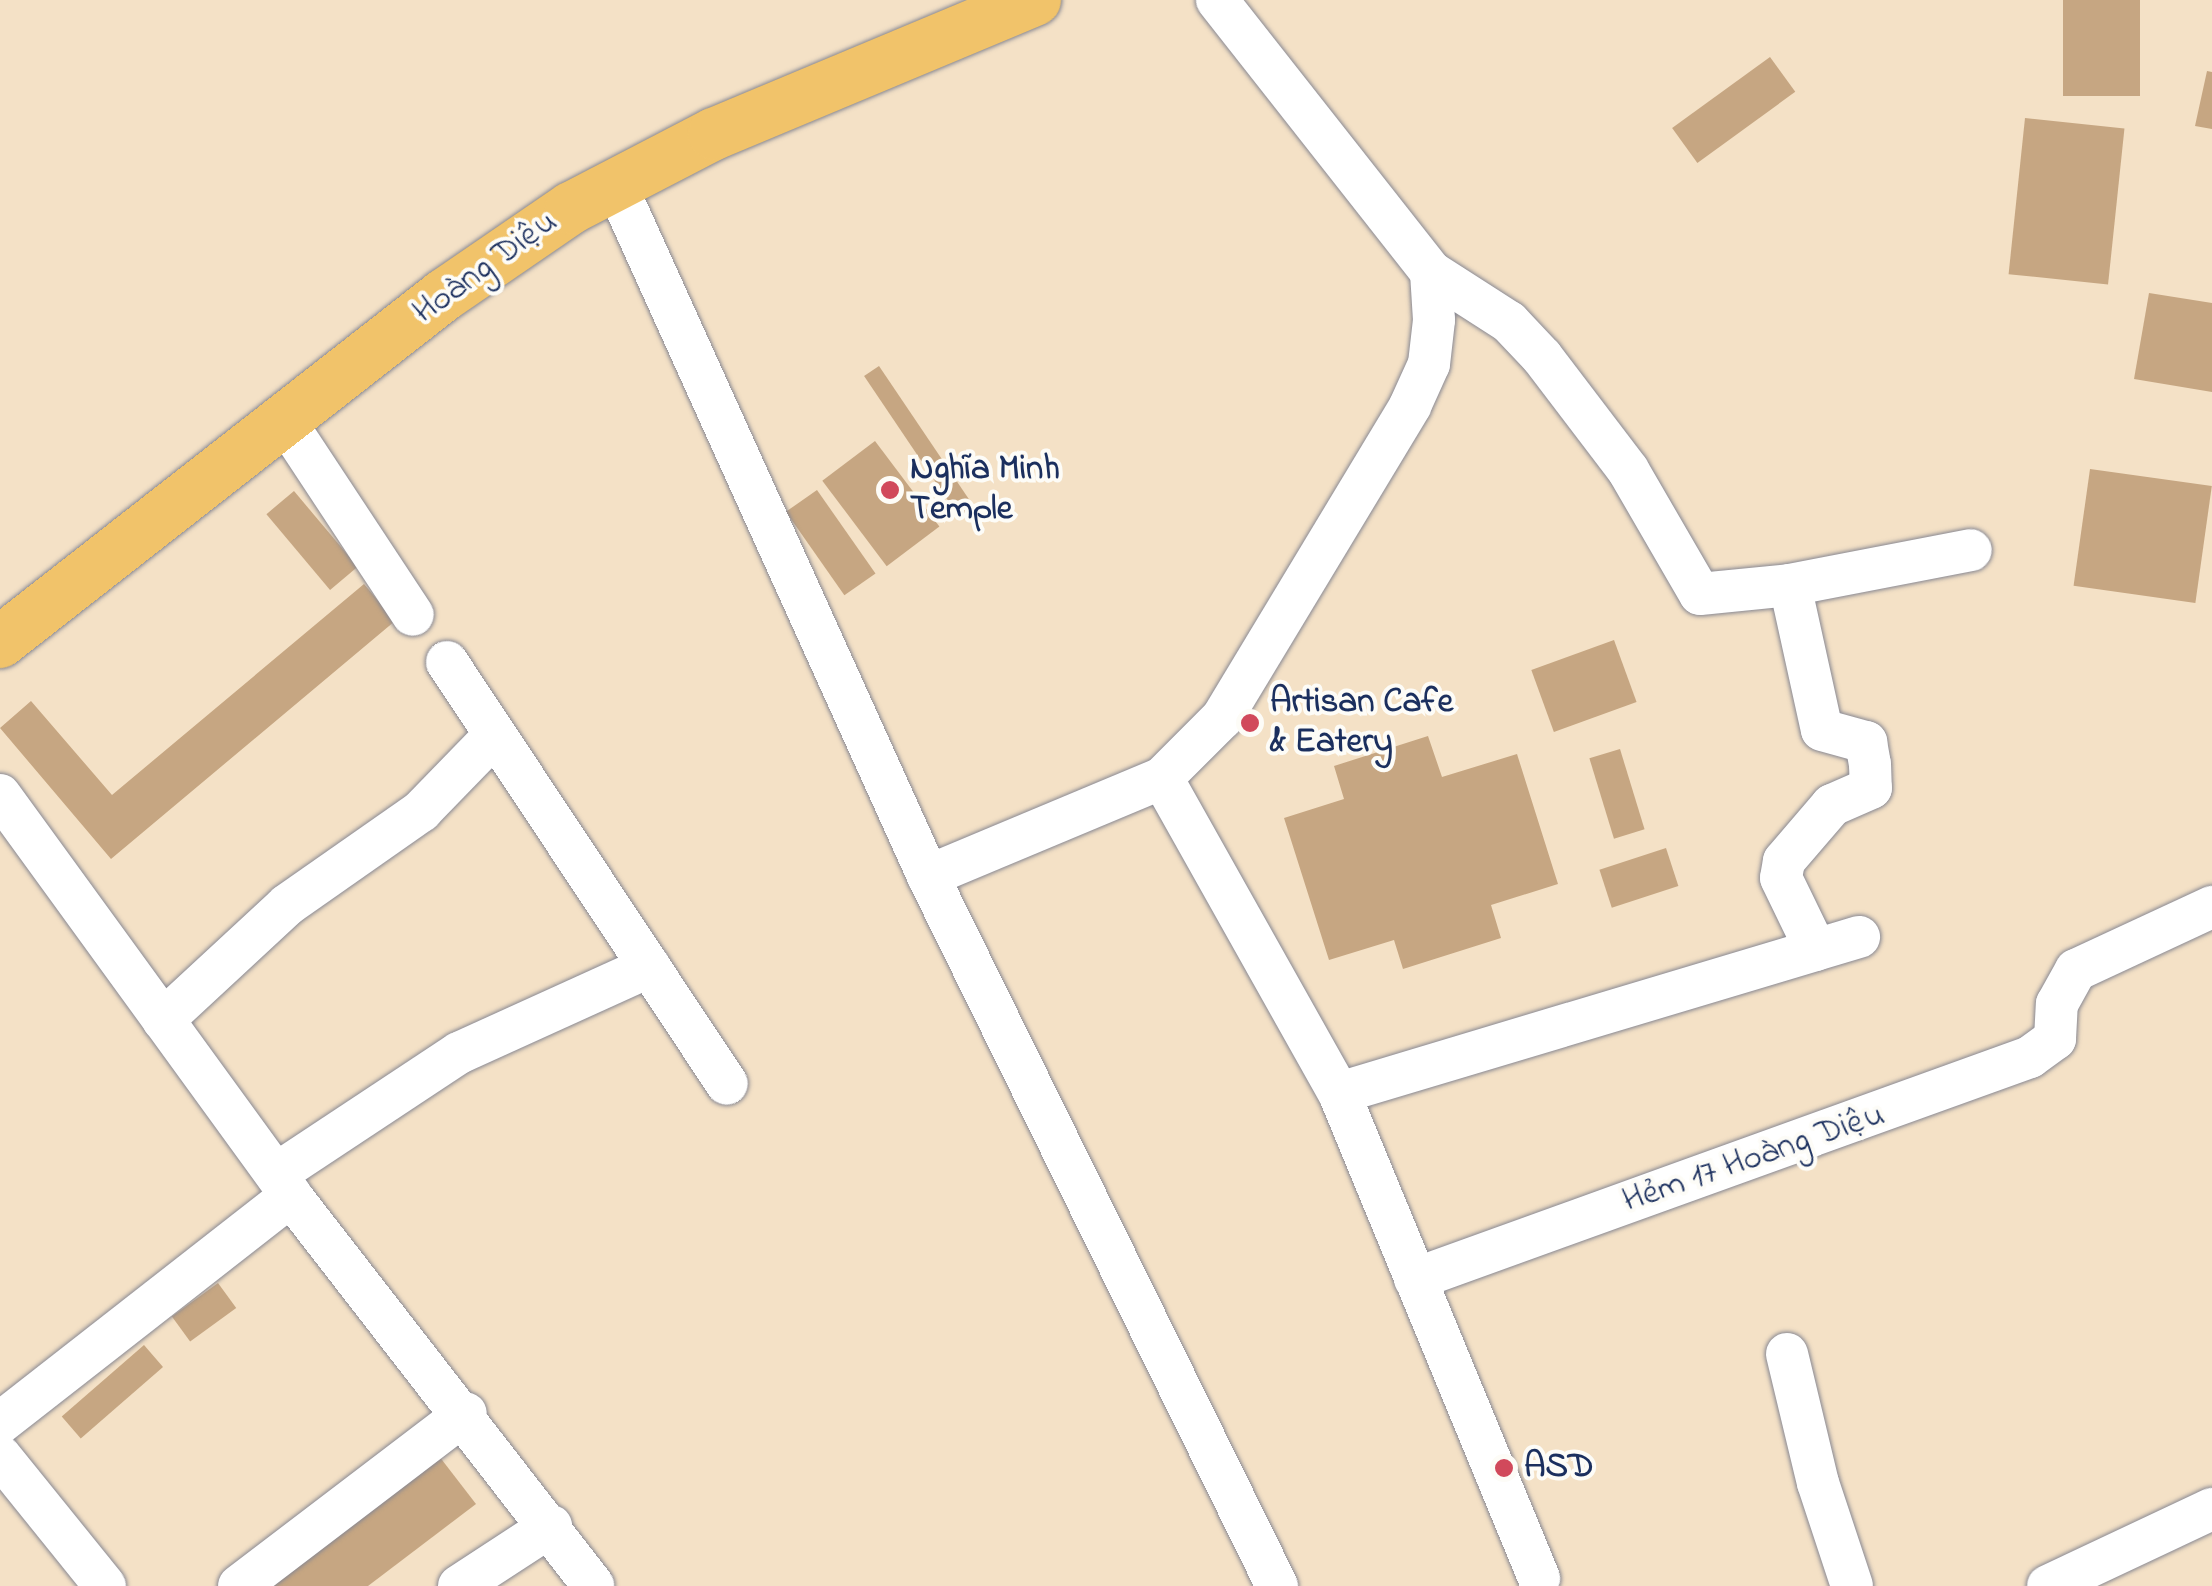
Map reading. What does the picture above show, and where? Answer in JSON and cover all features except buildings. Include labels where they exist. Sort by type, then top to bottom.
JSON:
[{"type":"main road","name":"Hoàng Diệu","points":[[0,642],[522,238],[615,183],[822,86],[1035,0]]},
{"type":"street","points":[[1217,0],[1431,272],[1509,322],[1628,470],[1700,594],[1790,585],[1971,550]]},
{"type":"street","points":[[615,183],[928,876],[1276,1586]]},
{"type":"street","points":[[928,876],[1162,778],[1222,718],[1410,406],[1429,364],[1431,272]]},
{"type":"street","points":[[285,421],[413,615]]},
{"type":"street","points":[[1790,585],[1822,730],[1866,742],[1870,764],[1871,788],[1832,805],[1784,861],[1781,878],[1816,950]]},
{"type":"street","points":[[447,662],[726,1084]]},
{"type":"street","points":[[163,1020],[287,905],[421,811],[494,736]]},
{"type":"street","points":[[1162,778],[1340,1093],[1540,1578]]},
{"type":"street","points":[[0,794],[283,1185],[466,1414],[594,1586]]},
{"type":"street","name":"Hẻm 17 Hoàng Diệu","points":[[1415,1279],[1980,1080],[2055,1039],[2058,1004],[2076,970],[2212,907]]},
{"type":"street","points":[[1340,1093],[1859,937]]},
{"type":"street","points":[[0,1423],[283,1185],[459,1053],[648,967]]},
{"type":"street","points":[[1787,1354],[1818,1483],[1852,1586]]},
{"type":"street","points":[[239,1586],[466,1414]]},
{"type":"street","points":[[0,1456],[105,1586]]},
{"type":"street","points":[[2048,1586],[2212,1510]]},
{"type":"street","points":[[459,1586],[551,1526]]},
{"type":"place","name":"Nghĩa Minh Temple","points":[[890,490]]},
{"type":"place","name":"Artisan Cafe & Eatery","points":[[1250,723]]},
{"type":"place","name":"ASD","points":[[1504,1468]]}]
